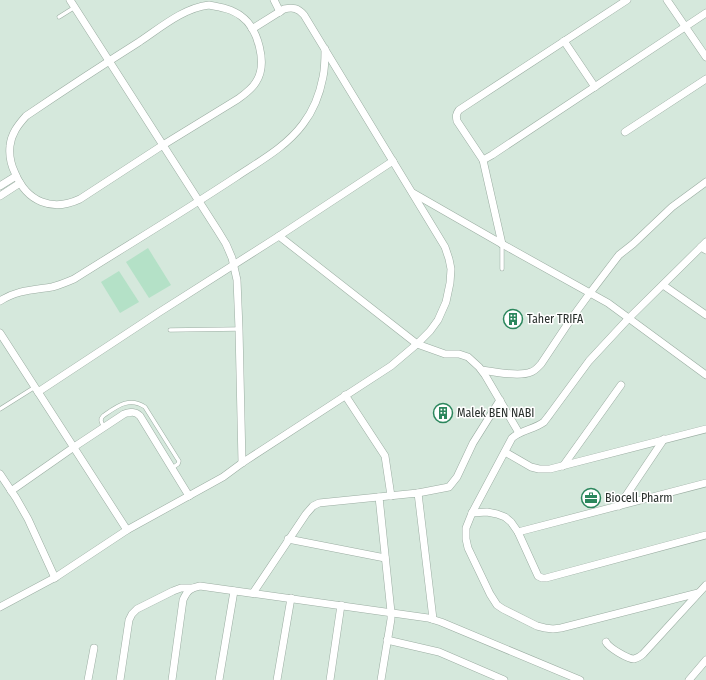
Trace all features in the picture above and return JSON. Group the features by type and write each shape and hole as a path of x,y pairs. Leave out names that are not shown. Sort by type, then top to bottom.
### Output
{"street":[{"path":"70,0 226,244 234,264 237,280 239,329 242,463"},
{"path":"274,0 280,12"},
{"path":"502,244 483,160 457,121 457,113 459,110 627,0"},
{"path":"667,0 706,57"},
{"path":"209,5 222,7 233,11 242,17 252,29 257,36 261,56 261,71 257,80 249,90 238,99 163,145 80,199 71,203 62,205 51,204 35,199 26,192 20,184 12,167 10,146 12,137 26,116 187,11 200,6 209,5"},
{"path":"0,607 55,578 127,530 223,477 390,366 417,344 430,331 438,320 446,302 451,269 445,247 304,15 298,9 289,8 252,29"},
{"path":"483,160 706,13"},
{"path":"564,41 595,87"},
{"path":"0,301 23,291 53,287 74,279 199,201 279,148 292,137 312,110 318,96 323,77 325,49"},
{"path":"625,132 706,78"},
{"path":"37,389 279,236 393,161"},
{"path":"0,186 16,176"},
{"path":"482,370 524,374 530,373 542,364 571,318 619,255 634,244 672,207 706,182"},
{"path":"0,196 20,184"},
{"path":"412,192 608,303 706,375"},
{"path":"279,236 417,344 445,354 459,354 468,357 482,370 520,433"},
{"path":"698,593 561,628 553,629 537,626 497,605 490,594 468,548 466,528 472,513 512,438 516,434 543,422 589,361 628,319 704,247"},
{"path":"663,285 706,315"},
{"path":"0,333 127,530"},
{"path":"563,466 621,385"},
{"path":"345,395 385,456 391,496"},
{"path":"253,593 288,540 313,506 319,503 418,493 450,487 458,477 473,443 500,400"},
{"path":"11,491 124,414 134,412 140,416 189,496"},
{"path":"505,452 531,467 550,469 706,429"},
{"path":"619,506 664,439"},
{"path":"0,474 28,520 55,578"},
{"path":"518,532 706,483"},
{"path":"418,493 432,619"},
{"path":"379,497 391,612 381,680"},
{"path":"472,513 487,512 497,514 511,522 518,532 538,576 542,578 706,535"},
{"path":"288,540 385,558"},
{"path":"606,642 611,649 630,658 634,659 638,657 643,654 706,585"},
{"path":"120,680 129,620 132,614 137,609 173,591 181,588 200,586 432,619 580,680"},
{"path":"172,680 184,600 186,593 192,588"},
{"path":"219,680 234,591"},
{"path":"277,680 291,598"},
{"path":"330,680 341,605"},
{"path":"387,640 439,652 504,680"},
{"path":"88,680 94,648"},
{"path":"689,680 706,660"}],"lane":[{"path":"59,17 75,7"},
{"path":"502,244 502,269"},
{"path":"170,330 239,329"},
{"path":"0,409 37,389"},
{"path":"104,427 101,421 103,416 124,404 132,402 140,403 145,407 178,458 178,464 172,468"}],"green space":[{"path":"148,248 171,285 149,298 126,262"},
{"path":"119,271 139,302 120,313 101,282"}],"place":[{"name":"Taher TRIFA","path":"513,319"},
{"name":"Malek BEN NABI","path":"443,413"},
{"name":"Biocell Pharm","path":"591,498"}]}
